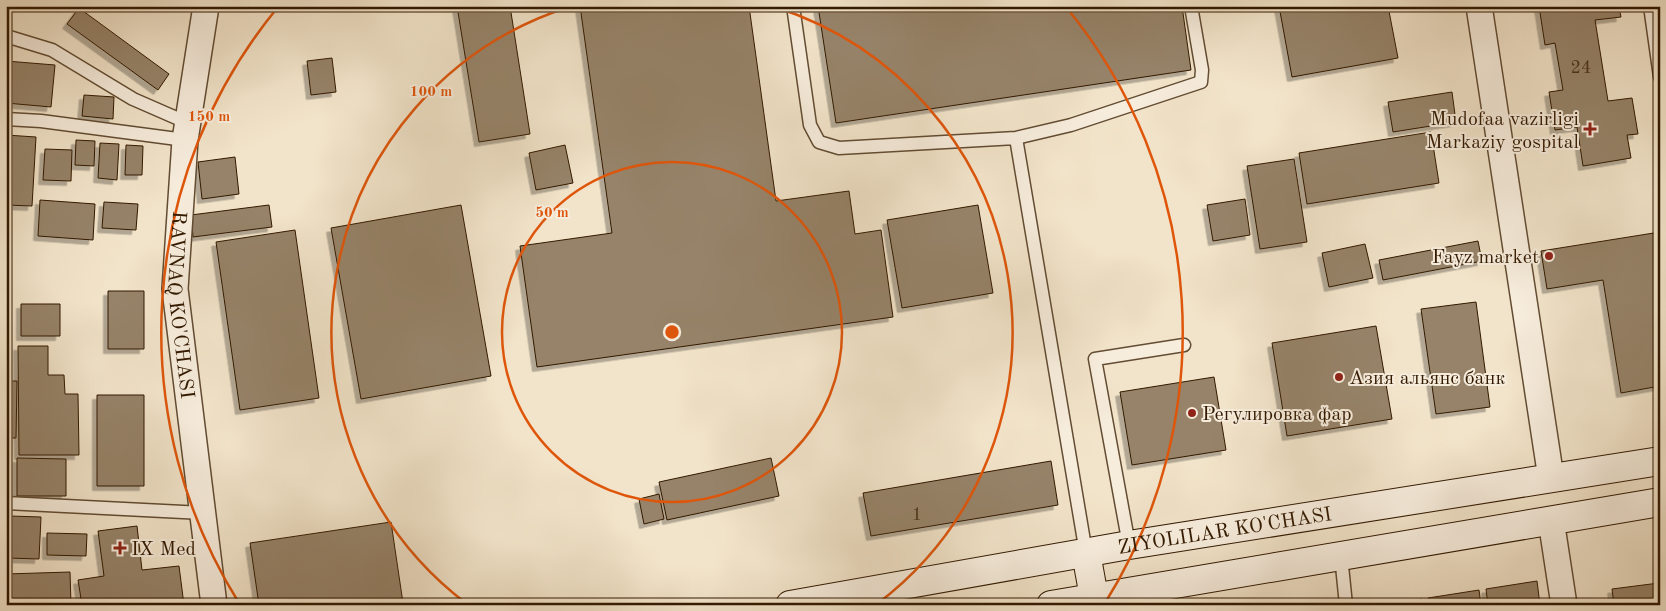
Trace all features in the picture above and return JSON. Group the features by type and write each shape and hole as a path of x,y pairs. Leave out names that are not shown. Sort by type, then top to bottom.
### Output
{"main road":[{"name":"ZIYOLILAR KO'CHASI","path":"790,605 1128,546 1660,461"},
{"path":"1052,605 1660,502"},
{"path":"1086,553 1094,597"}],"street":[{"name":"RAVNAQ KO'CHASI","path":"206,6 186,131 174,289 214,605"},
{"path":"1479,6 1551,478"},
{"path":"1551,520 1564,605"}],"lane":[{"path":"792,6 810,125 819,142 839,148 1016,138 1071,125 1201,82 1202,70 1191,6"},
{"path":"1650,6 1656,22 1660,77"},
{"path":"6,36 52,50 186,131"},
{"path":"6,119 186,131"},
{"path":"1016,138 1086,553"},
{"path":"1128,546 1095,359 1184,345"},
{"path":"6,503 203,513"},
{"path":"1341,556 1346,605"}],"building":[{"path":"457,6 510,6 530,134 479,142"},
{"path":"580,6 749,6 776,201 849,191 855,234 881,230 893,317 537,367 520,246 612,233"},
{"path":"818,6 1182,6 1191,70 836,123"},
{"path":"1279,6 1388,6 1398,58 1292,77"},
{"path":"1539,6 1619,6 1621,17 1595,20 1608,101 1632,98 1638,134 1627,135 1631,158 1583,166 1577,127 1555,130 1549,92 1563,90 1555,43 1545,45"},
{"path":"79,8 169,74 158,90 67,24"},
{"path":"332,58 336,92 311,95 307,61"},
{"path":"6,61 55,65 51,107 6,103"},
{"path":"1452,92 1456,122 1393,132 1388,102"},
{"path":"84,95 114,97 113,119 82,116"},
{"path":"1431,132 1439,183 1307,204 1299,153"},
{"path":"6,135 36,137 32,206 6,205"},
{"path":"76,140 95,141 94,166 75,165"},
{"path":"100,143 119,144 117,180 98,178"},
{"path":"126,145 143,146 142,175 125,175"},
{"path":"565,145 573,183 536,190 529,153"},
{"path":"45,149 72,150 71,181 43,180"},
{"path":"235,157 239,194 202,199 198,162"},
{"path":"1294,159 1307,242 1260,249 1247,166"},
{"path":"1245,199 1250,235 1213,241 1207,205"},
{"path":"40,200 95,204 93,240 38,236"},
{"path":"104,202 138,204 136,230 102,228"},
{"path":"269,205 272,227 193,237 191,215"},
{"path":"461,205 491,376 361,399 331,228"},
{"path":"978,205 993,293 902,308 887,220"},
{"path":"295,230 319,398 240,410 216,242"},
{"path":"1660,232 1660,386 1621,393 1603,280 1547,289 1541,251"},
{"path":"1478,241 1482,261 1383,280 1379,260"},
{"path":"1365,244 1373,278 1329,287 1322,253"},
{"path":"108,291 144,291 144,349 108,349"},
{"path":"1476,302 1490,407 1436,414 1421,309"},
{"path":"21,304 60,304 60,336 21,336"},
{"path":"1376,326 1392,419 1287,436 1272,343"},
{"path":"18,346 48,346 48,375 64,375 65,394 78,394 79,455 19,455"},
{"path":"1214,377 1226,450 1132,465 1120,392"},
{"path":"6,381 17,381 16,438 6,438"},
{"path":"97,395 144,395 144,486 97,486"},
{"path":"17,458 66,459 66,496 17,496"},
{"path":"771,458 779,496 667,520 659,482"},
{"path":"1051,461 1058,505 871,536 863,493"},
{"path":"659,494 664,519 644,524 639,499"},
{"path":"10,516 41,517 39,559 8,558"},
{"path":"391,522 403,603 391,605 259,605 250,543"},
{"name":"IX Med","path":"137,526 142,570 179,566 184,605 82,605 78,580 104,576 98,531"},
{"path":"47,533 87,534 86,556 47,555"},
{"path":"70,572 71,605 6,605 6,574"},
{"path":"1537,581 1540,605 1488,605 1486,589"},
{"path":"1659,583 1660,605 1614,605 1612,589"},
{"path":"1479,590 1481,605 1429,605 1428,598"},
{"path":"1422,599 1422,605 1379,605"}],"place":[{"name":"Mudofaa vazirligi Markaziy gospital","path":"1590,129"},
{"name":"Fayz market","path":"1549,256"},
{"name":"Азия альянс банк","path":"1339,377"},
{"name":"Регулировка фар","path":"1192,413"},
{"name":"IX Med","path":"120,548"}]}
